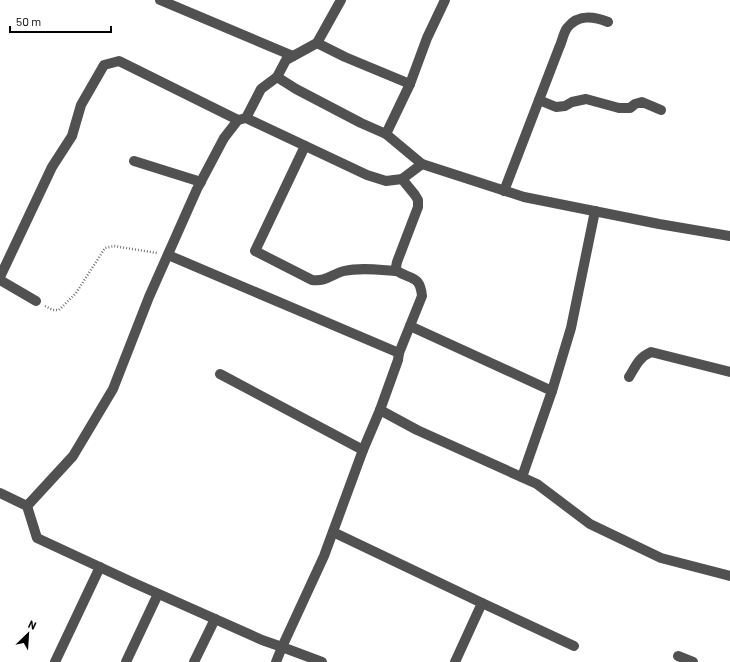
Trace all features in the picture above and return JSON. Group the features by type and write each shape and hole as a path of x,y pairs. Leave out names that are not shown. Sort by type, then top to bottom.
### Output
{"street":[{"path":"160,0 294,56"},
{"path":"27,506 73,456 112,389 149,297 201,182 224,138 242,119 261,89 277,77 286,60 318,43 341,0"},
{"path":"386,134 410,84 427,38 446,0"},
{"path":"504,191 563,36 568,27 576,20 585,17 592,17 608,22"},
{"path":"318,43 345,57 410,84"},
{"path":"0,277 52,167 72,136 81,105 104,65 119,61 367,176 386,181 402,179 422,164"},
{"path":"277,77 296,89 361,123 386,134 422,164 524,197 659,224 730,236"},
{"path":"539,100 556,106 565,106 572,102 586,99 619,108 630,108 635,104 642,102 661,110"},
{"path":"276,662 334,532 363,450 380,410 398,360 399,353 422,296 421,287 416,280 397,271 362,269 344,271 320,281 312,280 255,251 305,146"},
{"path":"134,162 201,182"},
{"path":"397,271 397,262 418,207 418,200 402,179"},
{"path":"522,477 552,391 571,328 595,211"},
{"path":"168,255 399,353"},
{"path":"0,280 36,301"},
{"path":"410,326 552,391"},
{"path":"629,377 644,355 651,352 730,372"},
{"path":"220,374 363,450"},
{"path":"380,410 417,430 537,484 590,524 661,558 730,576"},
{"path":"0,493 27,506 37,538 262,640 322,662"},
{"path":"334,532 574,646"},
{"path":"56,662 100,567"},
{"path":"126,662 158,594"},
{"path":"455,662 482,603"},
{"path":"194,662 215,619"},
{"path":"678,656 693,662"}],"path":[{"path":"36,301 53,310 59,310 76,293 105,248 114,246 168,255"}]}
